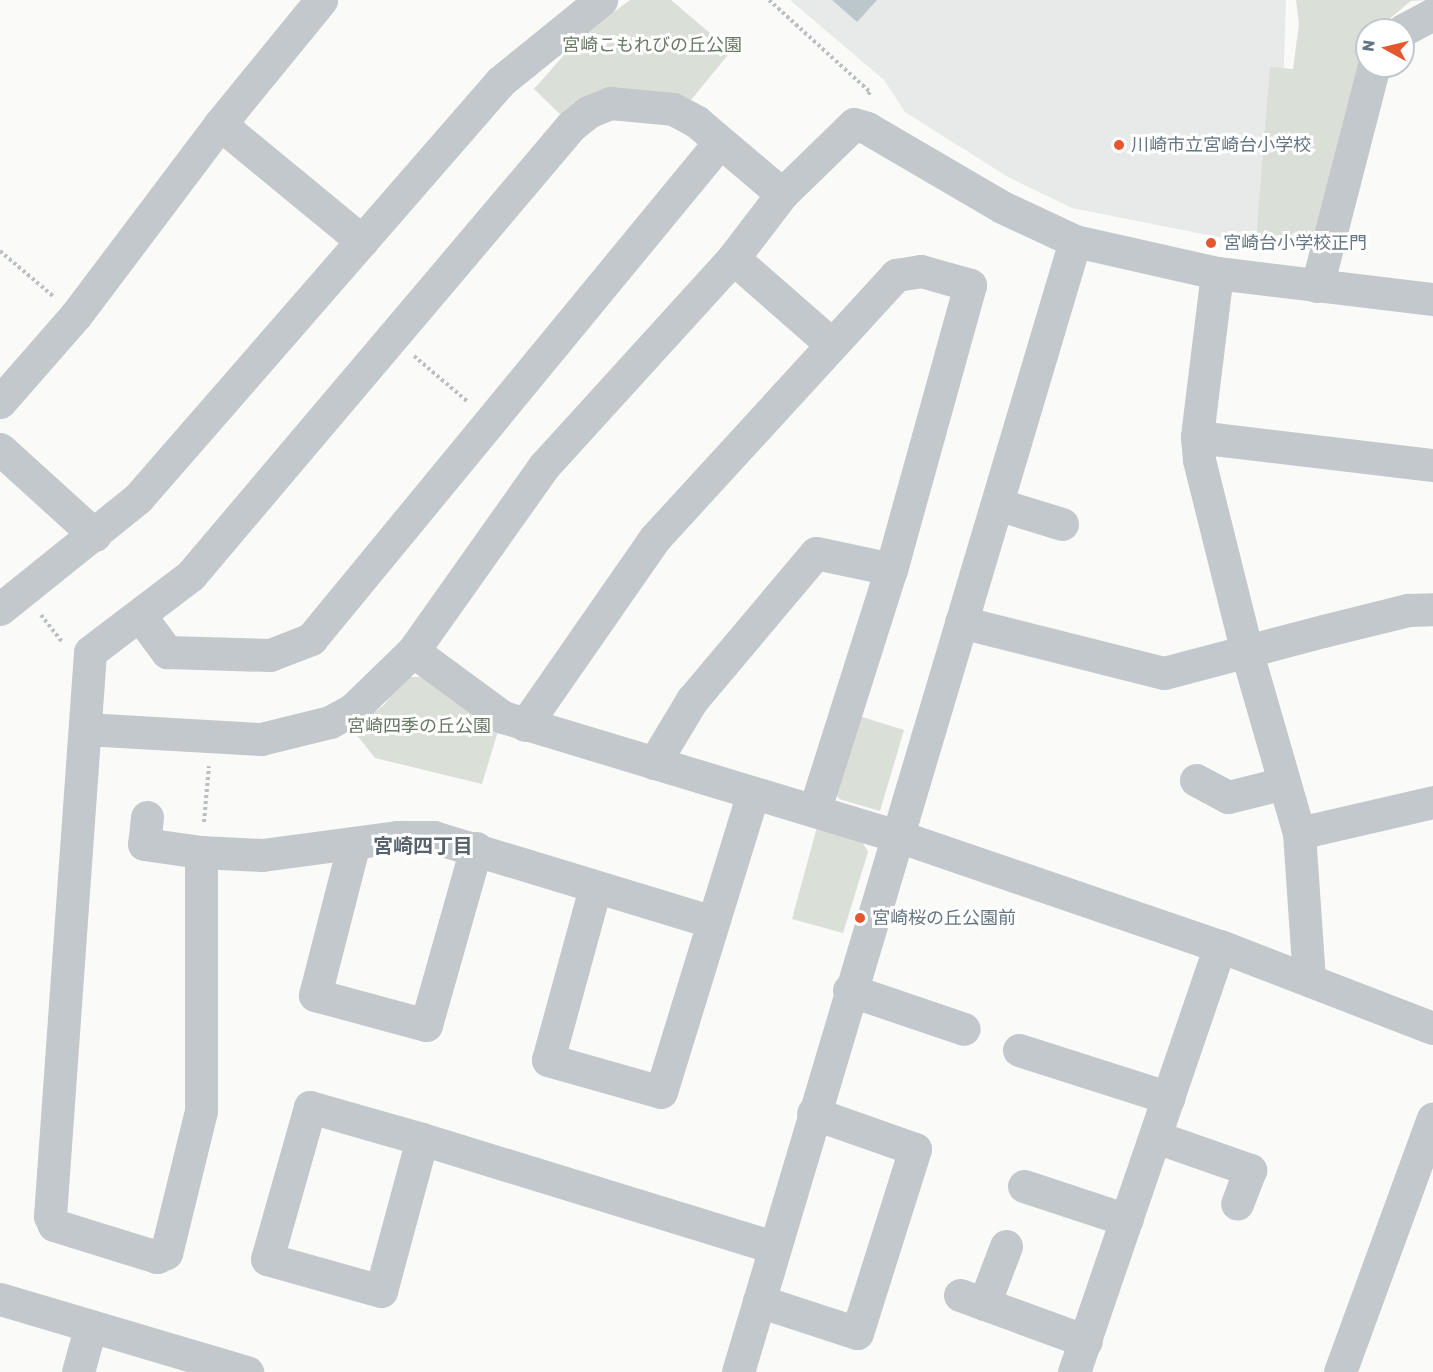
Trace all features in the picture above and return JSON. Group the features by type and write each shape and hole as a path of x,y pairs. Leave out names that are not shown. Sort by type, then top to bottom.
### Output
{"street":[{"path":"0,402 76,315 220,124 321,0"},
{"path":"11,600 95,535 138,498 501,81 601,0"},
{"path":"1415,24 1433,14"},
{"path":"1317,286 1371,78"},
{"path":"201,852 201,1111 166,1253 157,1257 54,1225 50,1216 90,652 141,617 191,575 571,126 588,112 610,103 673,109 697,122 719,143 782,194"},
{"path":"220,124 362,241"},
{"path":"85,729 261,739 330,722 352,710 413,651 544,466 733,258 782,194 854,124 867,128 1002,207 1075,241 1217,273 1433,299"},
{"path":"141,617 167,652 270,655 311,639 489,419 719,143"},
{"path":"738,1372 895,835 1075,241"},
{"path":"733,258 830,343"},
{"path":"525,726 655,538 830,343 896,275 921,271 970,285 891,569 815,809"},
{"path":"1217,273 1197,436 1246,654 1299,834 1309,980"},
{"path":"1197,436 1433,465"},
{"path":"0,449 95,535"},
{"path":"997,504 1062,524"},
{"path":"654,763 692,700 816,554 891,569"},
{"path":"961,622 1147,672 1164,673 1246,654 1323,631 1408,610 1433,609"},
{"path":"413,651 479,702 502,717 525,726 815,809 895,835 1220,946 1433,1028"},
{"path":"1196,780 1228,797 1284,783"},
{"path":"595,888 548,1060 661,1092 753,793"},
{"path":"1299,834 1433,802"},
{"path":"147,818 144,844 201,852 262,855 397,837 434,837 476,848 595,888 714,922"},
{"path":"354,843 315,995 426,1024 476,848"},
{"path":"1074,1372 1220,946"},
{"path":"849,990 964,1029"},
{"path":"1019,1050 1169,1098"},
{"path":"422,1140 381,1291 267,1259 310,1107 422,1140 773,1247"},
{"path":"759,1300 857,1333 915,1149 813,1113"},
{"path":"1340,1372 1433,1118"},
{"path":"1156,1137 1250,1170 1237,1204"},
{"path":"1024,1186 1127,1220"},
{"path":"1006,1246 972,1299 1086,1341"},
{"path":"0,1299 90,1328 247,1372"},
{"path":"78,1372 90,1328"}],"path":[{"path":"769,0 870,92 854,124"},
{"path":"0,250 76,315"},
{"path":"392,338 489,419"},
{"path":"11,600 89,678"},
{"path":"201,852 212,736"}],"shaded area":[{"name":"川崎市立宮崎台小学校","path":"790,0 1286,0 1278,249 1072,208 1008,177 905,112 884,80"},
{"path":"832,0 877,0 857,22"}],"green space":[{"name":"宮崎こもれびの丘公園","path":"630,0 671,0 731,51 691,100 563,117 534,89 580,37"},
{"path":"1296,0 1427,0 1411,1 1390,18 1355,18 1356,78 1315,250 1256,240 1270,67 1293,69 1299,24"},
{"name":"宮崎四季の丘公園","path":"406,677 422,677 478,719 499,728 482,784 375,758 352,729 384,705"},
{"path":"856,715 904,730 880,811 839,799 834,789"},
{"path":"817,827 861,840 868,852 843,933 792,919"}],"place":[{"name":"川崎市立宮崎台小学校","path":"1119,145"},
{"name":"宮崎台小学校正門","path":"1211,243"},
{"name":"宮崎桜の丘公園前","path":"860,918"}],"district":[{"name":"宮崎四丁目","path":"423,846"}]}
